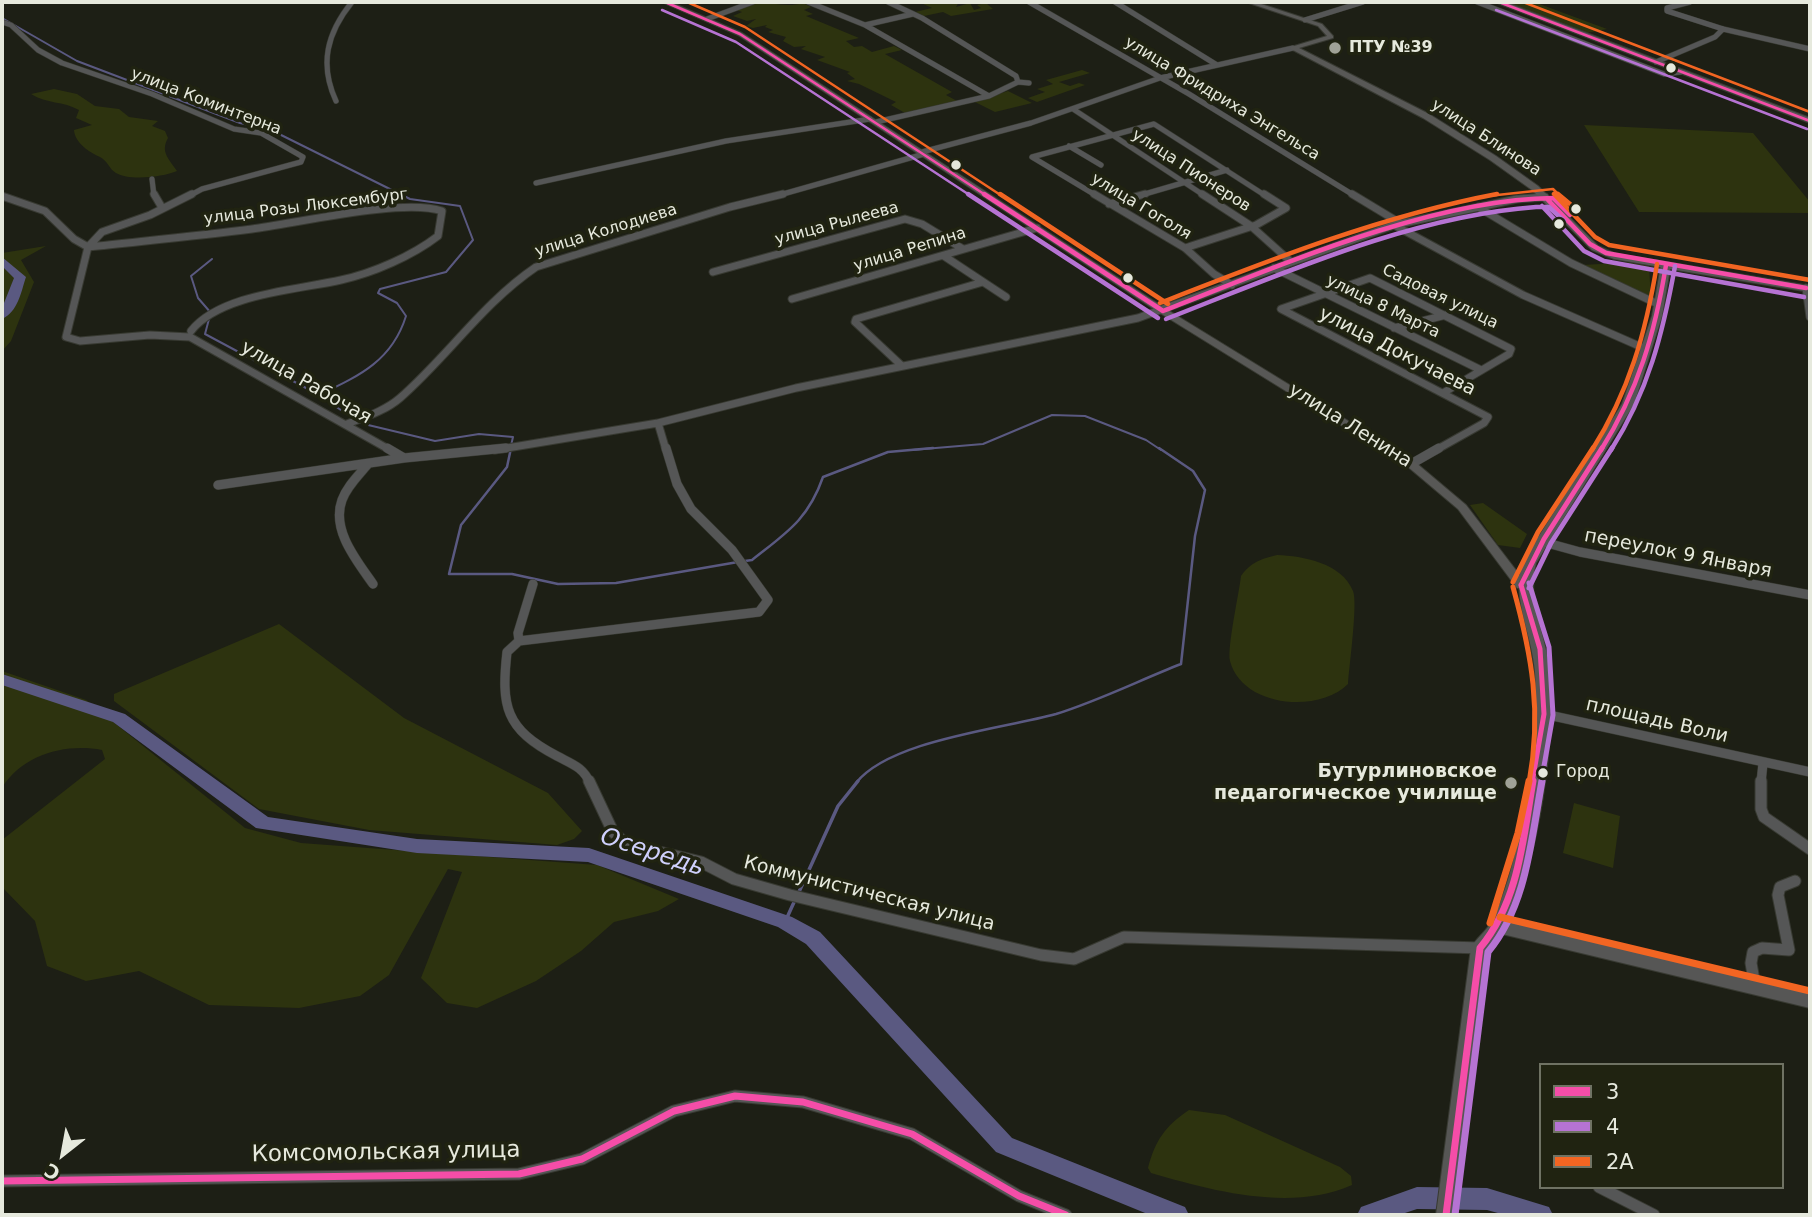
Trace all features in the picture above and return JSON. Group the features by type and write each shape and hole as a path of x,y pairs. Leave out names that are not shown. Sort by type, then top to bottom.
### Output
{"main road":[{"path":"1249,2 1305,20 1326,29 1331,37 1293,48"},
{"path":"1499,2 1810,121"},
{"name":"улица Блинова","path":"1293,48 1426,116 1521,177 1545,197"},
{"path":"1521,585 1541,541 1625,410 1660,305 1666,265"},
{"name":"улица Блинова","path":"1666,265 1809,285"},
{"name":"улица Ленина","path":"1163,312 1411,464 1462,507 1521,585 1540,649 1544,714 1518,870 1498,926 1480,948"},
{"path":"1498,926 1810,1000"},
{"path":"1446,1215 1458,1139 1480,948"}],"street":[{"path":"335,101 323,72 332,30 338,17 352,2"},
{"name":"улица Ленина","path":"665,2 740,34 1163,312"},
{"path":"707,19 753,2"},
{"path":"808,2 865,25 989,96"},
{"path":"888,2 913,14 1016,76 1018,82"},
{"name":"улица Фридриха Энгельса","path":"1029,2 1160,78 1397,224 1523,295 1646,349"},
{"path":"1115,2 1217,65"},
{"path":"1305,20 1363,2"},
{"path":"1477,2 1664,74 1681,72"},
{"path":"1690,2 1667,8 1667,11 1723,29 1810,49"},
{"path":"865,25 913,14"},
{"name":"улица Коминтерна","path":"2,22 11,25 38,50 62,63 142,90 234,128 261,134 303,157 301,162 202,189 161,206"},
{"path":"1656,62 1715,37 1723,29"},
{"name":"улица Колодиева","path":"347,424 377,412 399,399 477,317 515,281 536,267 730,207 847,178 1073,109 1160,78 1293,48"},
{"path":"536,183 726,141 873,121 989,96 1018,82 1029,83"},
{"name":"улица Пионеров","path":"1073,109 1251,226 1290,261"},
{"path":"1069,146 1154,124 1286,208 1282,214 1185,248"},
{"path":"1069,146 1101,165"},
{"name":"улица Гоголя","path":"1069,146 1033,156 1033,159 1185,248 1214,274 1232,285"},
{"path":"1109,204 1227,170"},
{"path":"152,179 154,196 161,206 150,215 102,232 88,247 66,337 80,341 191,334"},
{"path":"2,196 12,203 43,210 75,242 88,247"},
{"path":"218,485 404,458 489,451 658,423 902,366 1163,312 1290,261 1397,224 1478,207 1545,197"},
{"name":"улица Блинова","path":"1545,197 1600,251 1666,265"},
{"name":"улица Розы Люксембург","path":"88,247 250,229 388,209 427,206 442,211 438,236 425,246 343,280 248,299 201,318 191,334"},
{"path":"1478,207 1571,263 1660,305"},
{"name":"улица Рылеева","path":"713,272 905,219 922,224 963,249"},
{"name":"улица Репина","path":"792,299 1037,228"},
{"path":"944,256 1006,297"},
{"name":"улица 8 Марта","path":"1273,268 1481,370"},
{"name":"Садовая улица","path":"1284,313 1283,309 1370,278 1512,350 1443,393"},
{"path":"902,366 855,322 856,319 983,282"},
{"path":"1809,285 1810,317"},
{"name":"улица Докучаева","path":"1284,313 1485,414 1488,421 1411,464"},
{"path":"1394,328 1446,316"},
{"name":"улица Рабочая","path":"191,334 404,458"},
{"path":"519,641 760,612 768,600 732,550 691,509 677,484 658,423"},
{"path":"368,464 342,499 340,512 347,546 373,584"},
{"name":"переулок 9 Января","path":"1541,541 1580,552 1810,595"},
{"name":"Коммунистическая улица","path":"533,584 518,633 519,641 507,652 503,688 506,710 522,732 543,749 584,770 613,832 626,844 701,862 734,879 808,900 1041,955 1074,959 1124,937 1480,948"},
{"name":"площадь Воли","path":"1544,714 1810,772"},
{"path":"1763,763 1758,804 1761,816 1810,849"},
{"path":"1755,986 1751,963 1753,952 1762,948 1789,950 1779,895 1780,887 1795,881"},
{"name":"Комсомольская улица","path":"2,1181 519,1174 582,1159 674,1111 736,1096 803,1102 912,1134 1019,1196 1066,1215"},
{"path":"1603,1189 1654,1215"}],"green space":[{"path":"754,2 785,5 803,3 811,7 804,10 813,14 806,16 859,38 846,41 854,47 862,46 872,52 894,46 902,50 885,54 952,92 946,95 957,101 905,113 891,105 896,102 847,81 855,79 847,73 850,72 817,60 825,57 801,49 806,46 794,47 783,41 786,37 768,32 773,30 765,27 767,25 753,28 746,26 756,19 747,21 733,16 742,12 733,9"},
{"path":"919,2 959,2 956,7 970,3 974,10 981,8 977,5 986,3 993,9 951,16 943,12 924,16 915,12 932,8"},
{"path":"1506,2 1534,2 1607,29 1587,33"},
{"path":"1082,70 1090,73 1059,82 1070,86 1079,83 1085,85 1037,102 1028,98 1045,92 1037,89 1053,84 1046,80"},
{"path":"54,89 77,94 95,106 119,109 129,117 158,121 152,126 165,131 168,138 165,151 177,171 146,177 129,177 116,173 77,139 74,130 92,125 76,118 79,110 31,94"},
{"path":"1008,91 1032,103 995,112 975,102"},
{"path":"1584,125 1753,133 1810,202 1810,213 1639,212"},
{"path":"46,246 21,260 34,282 11,341 2,351 2,253"},
{"path":"1638,262 1649,266 1651,298 1582,265"},
{"path":"1483,503 1527,534 1520,548 1498,545 1470,505"},
{"path":"1277,555 1321,563 1348,581 1353,591 1354,621 1348,684 1335,694 1319,700 1282,701 1265,696 1249,688 1237,676 1230,661 1241,576 1257,562"},
{"path":"279,624 404,718 548,793 582,831 574,839 557,845 369,830 259,809 114,701 114,694"},
{"path":"2,671 86,700 245,828 301,843 597,865 679,899 658,911 614,922 581,951 536,981 477,1008 447,1003 421,978 462,872 448,869 389,975 360,996 299,1008 209,1005 139,971 86,981 47,966 35,921 2,887 2,840 105,759 102,750 59,750 21,767 2,788"},
{"path":"1574,803 1620,816 1613,868 1563,853"},
{"path":"1189,1110 1225,1115 1340,1167 1351,1176 1352,1185 1328,1193 1278,1198 1226,1192 1151,1173 1148,1168 1158,1142 1167,1128"}],"waterway":[{"path":"2,18 77,61 240,123 271,130 410,199 460,206 473,240 446,272 380,289 378,293 397,303 406,316 400,332 383,356 372,365 348,381 319,395"},
{"path":"211,313 198,298 191,276 212,259"},
{"name":"Осередь","path":"2,260 20,277 10,306 2,315"},
{"path":"209,319 205,334 319,395"},
{"path":"319,395 351,417"},
{"path":"912,450 983,444 1052,415 1085,416 1146,440 1161,450"},
{"path":"364,424 435,441 479,434 513,437 510,450"},
{"path":"511,448 507,467 461,525 449,574 512,574 558,584 616,583 738,562"},
{"path":"745,561 752,560 795,524 810,504 823,477 888,452 933,448"},
{"path":"858,782 872,768 920,746 1056,714 1181,664 1195,536 1205,490 1193,471 1159,448"},
{"name":"Осередь","path":"2,679 119,718 263,823 417,846 589,855 785,922 813,938 1004,1145 1177,1215"},
{"path":"798,894 838,806 858,782"},
{"path":"785,922 795,900"},
{"name":"Осередь","path":"1369,1215 1417,1198 1487,1199 1541,1215"}],"transit line":[{"name":"3","path":"665,2 740,34 1163,311"},
{"name":"2А","path":"687,2 745,27 1168,304"},
{"name":"3","path":"1499,2 1810,121"},
{"name":"2А","path":"1523,2 1810,112"},
{"name":"4","path":"662,10 736,42 1158,318"},
{"name":"4","path":"1496,10 1807,129"},
{"name":"2А","path":"1160,303 1338,236 1474,199 1513,191 1553,189 1576,209"},
{"name":"2А","path":"1554,194 1595,237 1609,245 1810,280"},
{"name":"3","path":"1163,311 1339,245 1447,214 1486,205 1553,198 1570,215"},
{"name":"3","path":"1548,200 1590,244 1606,253 1806,288"},
{"name":"4","path":"1542,206 1584,251 1604,261 1804,297"},
{"name":"4","path":"1166,319 1341,253 1449,222 1536,207 1549,207 1564,221"},
{"name":"2А","path":"1513,582 1538,532 1598,441 1624,393 1641,346 1657,264"},
{"name":"3","path":"1521,585 1544,539 1612,432 1633,393 1652,339 1666,265"},
{"name":"4","path":"1529,588 1551,543 1641,398 1660,342 1675,266"},
{"name":"4","path":"1455,1215 1488,952 1506,930 1526,871 1553,715 1549,647 1529,583"},
{"name":"3","path":"1446,1215 1480,948 1498,926 1518,869 1544,714 1540,649 1521,585"},
{"name":"2А","path":"1490,923 1510,864 1526,802 1535,738 1533,665 1513,587"},
{"name":"2А","path":"1500,917 1810,991"},
{"name":"3","path":"2,1181 519,1174 582,1159 674,1111 735,1096 803,1102 912,1134 1019,1196 1066,1215"}],"place":[{"name":"ПТУ №39","path":"1335,48"},
{"name":"Город","path":"1543,773"},
{"name":"Бутурлиновское педагогическое училище","path":"1511,783"}]}
